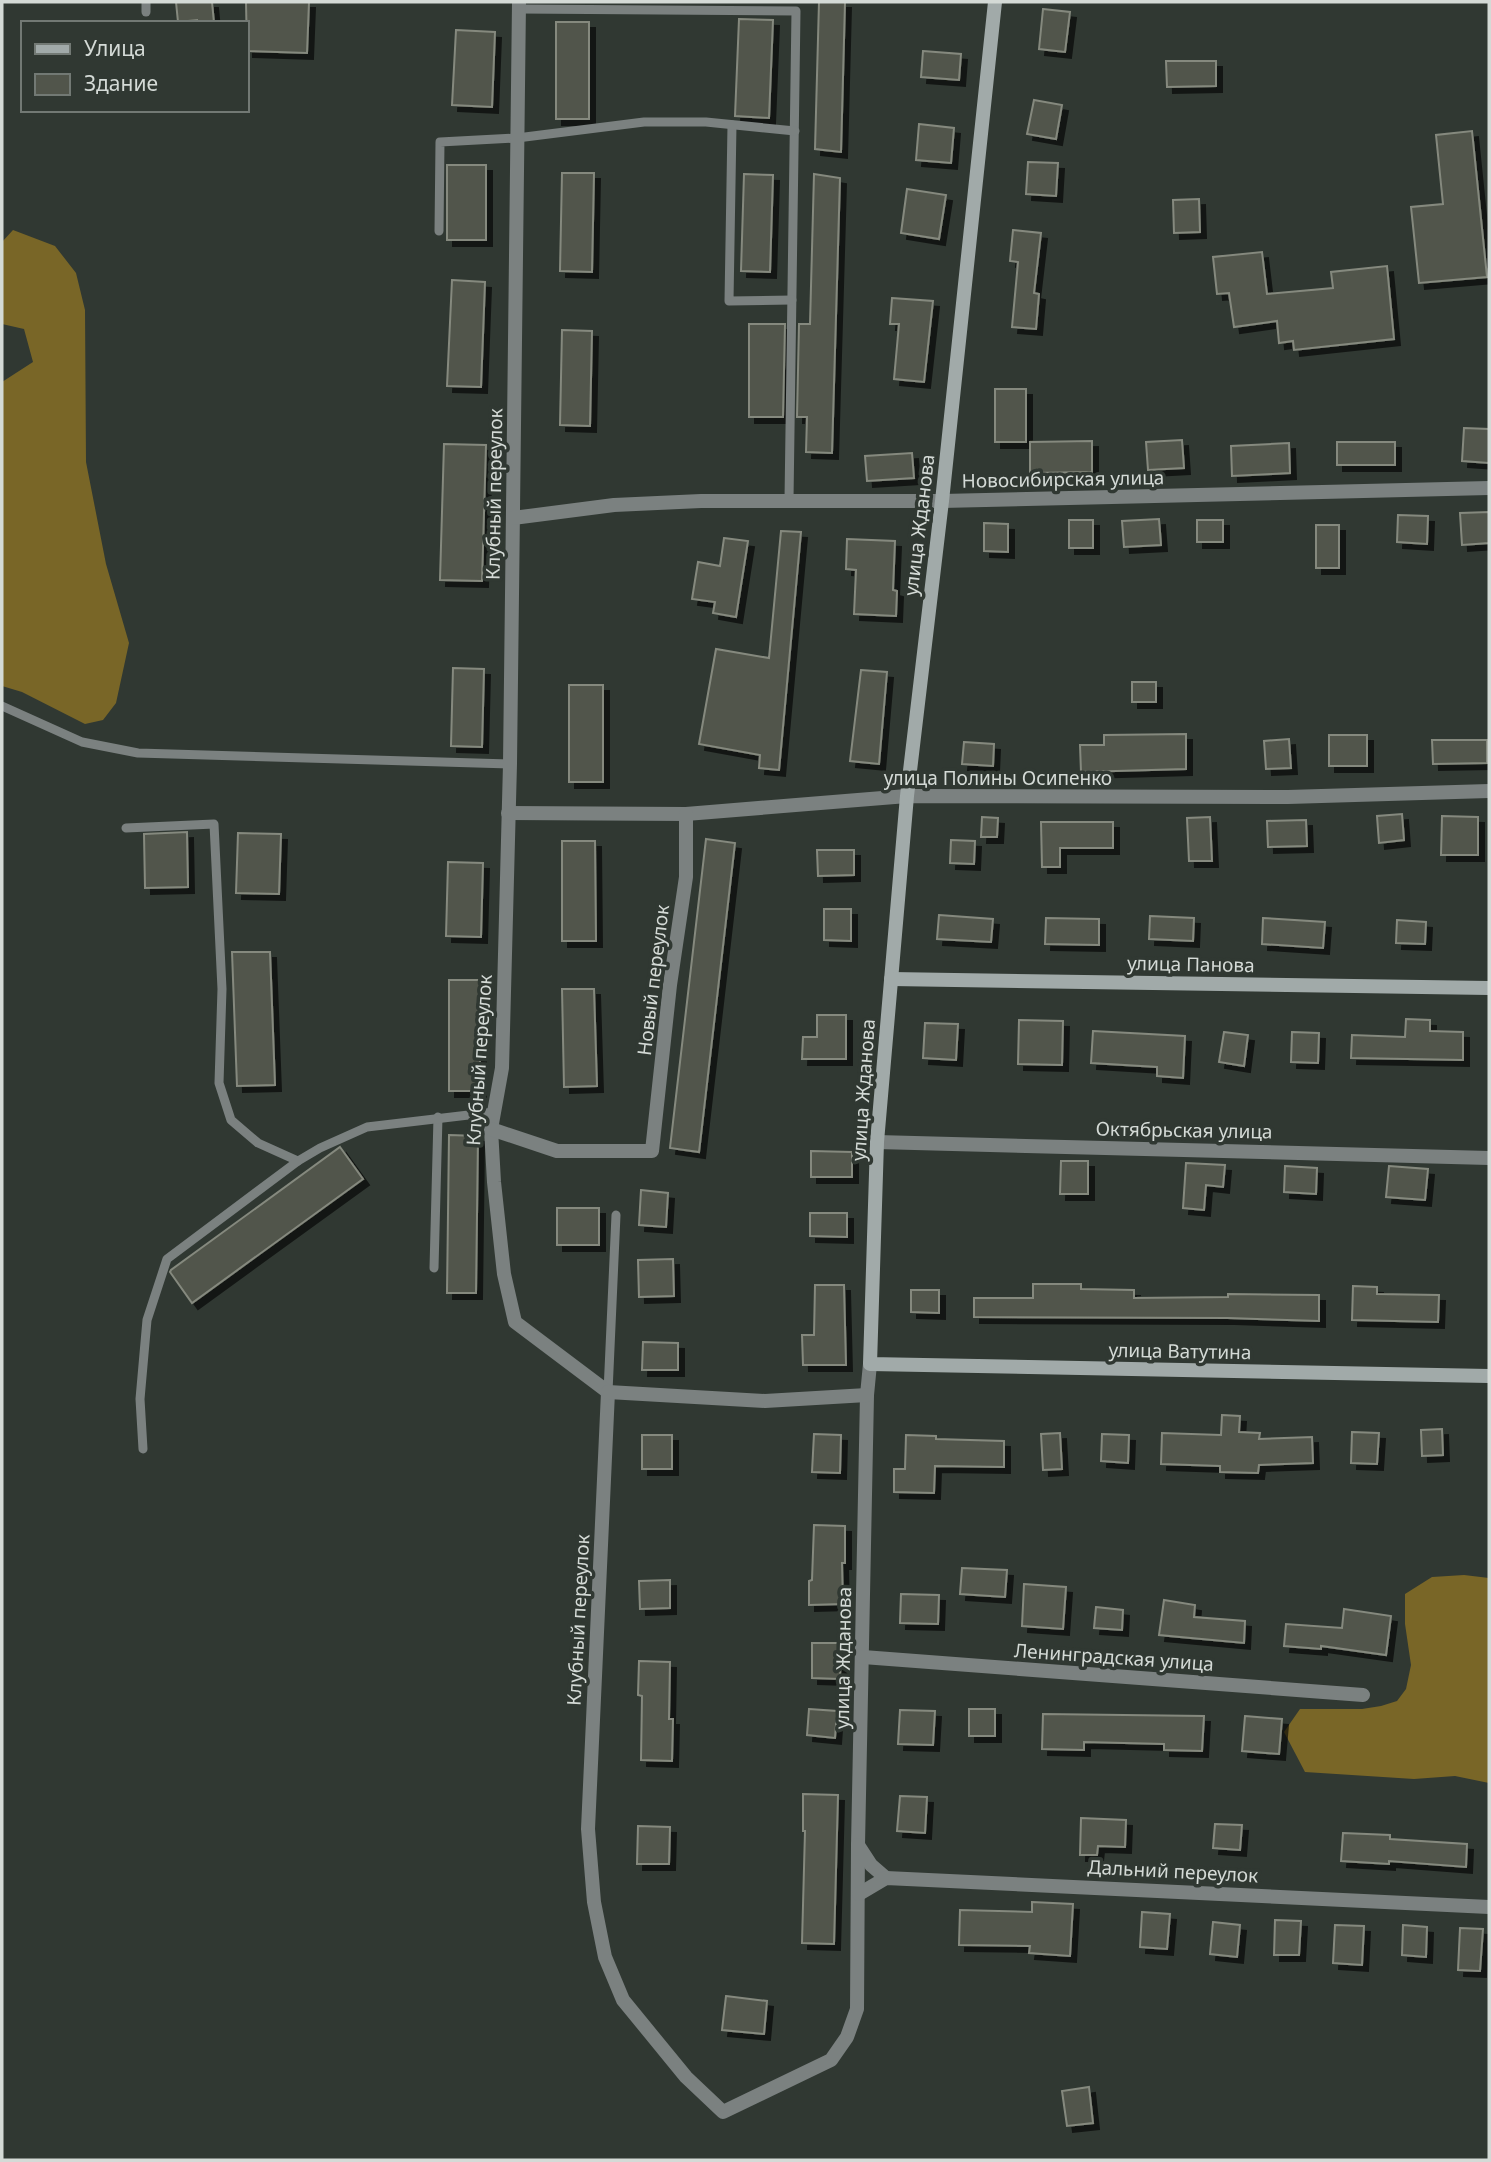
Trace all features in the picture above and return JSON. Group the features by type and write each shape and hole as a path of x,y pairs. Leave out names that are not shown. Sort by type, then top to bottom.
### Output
{"main road":[{"name":"улица Жданова","path":"870,1364 877,1142 907,796 942,501 995,2"},
{"name":"улица Панова","path":"891,979 1489,988"},
{"name":"улица Ватутина","path":"870,1364 1489,1376"}],"street":[{"name":"Клубный переулок","path":"519,5 509,813 502,1068 491,1129 504,1274 515,1322 608,1392 588,1829 594,1902 606,1957 623,2000 686,2077 723,2112"},
{"name":"Новосибирская улица","path":"513,518 614,505 789,500 942,501 1489,488"},
{"name":"улица Полины Осипенко","path":"509,813 687,814 907,796 1288,797 1489,791"},
{"name":"Новый переулок","path":"491,1129 557,1151 652,1151 685,877 687,814"},
{"name":"Октябрьская улица","path":"877,1142 1489,1158"},
{"name":"улица Жданова","path":"723,2112 831,2060 847,2037 857,2009 867,1395 870,1364"},
{"path":"608,1392 765,1401 867,1395"},
{"name":"Ленинградская улица","path":"863,1657 1363,1695"},
{"path":"858,1845 871,1865 886,1878 859,1894"},
{"name":"Дальний переулок","path":"886,1878 1489,1907"}],"lane":[{"path":"519,5 796,11 789,500"},
{"path":"439,231 440,142 517,138 643,122 706,122 795,131"},
{"path":"732,125 729,301 792,300"},
{"path":"2,706 82,742 138,753 510,764"},
{"path":"126,828 214,824 222,989 219,1083 231,1121 258,1143 298,1161"},
{"path":"143,1449 140,1399 147,1320 167,1259 298,1161 320,1148 367,1127 494,1112"},
{"path":"434,1268 438,1117"},
{"path":"608,1392 616,1214"}],"shaded area":[{"path":"13,230 55,246 76,273 85,310 86,462 106,564 129,643 116,703 103,720 85,724 22,692 2,686 2,382 33,362 24,329 2,324 2,242"},
{"path":"1464,1575 1489,1578 1489,1783 1455,1776 1414,1779 1305,1772 1284,1732 1300,1709 1362,1709 1397,1701 1406,1689 1411,1665 1405,1624 1405,1594 1432,1577"}],"building":[{"path":"176,2 212,2 214,21 178,21"},
{"path":"246,2 309,2 307,53 248,51"},
{"path":"819,2 845,2 841,152 815,149"},
{"path":"1043,9 1070,12 1065,52 1039,49"},
{"path":"739,19 773,20 769,118 735,116"},
{"path":"556,22 589,22 589,119 556,119"},
{"path":"456,30 495,32 492,107 452,105"},
{"path":"923,51 961,54 959,80 921,77"},
{"path":"1166,61 1216,61 1216,86 1167,87"},
{"path":"1034,100 1062,105 1056,139 1027,134"},
{"path":"919,124 954,128 951,163 916,160"},
{"path":"1472,131 1487,277 1419,283 1411,207 1443,204 1436,135"},
{"path":"1028,162 1058,163 1056,196 1026,194"},
{"path":"447,165 486,165 486,240 447,240"},
{"path":"562,173 594,173 592,272 560,271"},
{"path":"744,174 773,175 770,272 741,271"},
{"path":"814,174 840,178 832,453 806,452 807,417 797,417 799,324 810,324"},
{"path":"907,189 946,195 939,239 901,233"},
{"path":"1199,199 1200,232 1174,233 1173,200"},
{"path":"1013,230 1041,233 1034,293 1039,294 1036,329 1012,327 1018,262 1010,261"},
{"path":"1262,252 1267,294 1333,288 1331,272 1387,266 1394,339 1294,350 1293,341 1279,343 1277,321 1234,327 1229,293 1217,294 1213,257"},
{"path":"452,280 485,282 481,387 447,386"},
{"path":"892,298 933,301 924,382 894,379 899,324 890,324"},
{"path":"749,324 785,324 783,417 749,417"},
{"path":"562,330 592,331 590,426 560,425"},
{"path":"995,389 1026,389 1026,442 995,442"},
{"path":"1464,428 1489,429 1489,463 1462,461"},
{"path":"1182,440 1184,468 1148,470 1146,442"},
{"path":"1092,441 1092,472 1030,473 1030,442"},
{"path":"1337,442 1395,442 1395,465 1337,465"},
{"path":"1289,443 1290,473 1232,476 1231,446"},
{"path":"444,444 486,445 482,581 440,580"},
{"path":"912,453 914,478 867,481 865,456"},
{"path":"1489,512 1489,543 1462,545 1460,513"},
{"path":"1398,515 1428,516 1427,544 1397,542"},
{"path":"1159,519 1161,545 1124,547 1122,521"},
{"path":"1069,520 1093,520 1093,548 1069,548"},
{"path":"1197,520 1223,520 1223,542 1197,542"},
{"path":"984,523 1008,524 1008,552 984,551"},
{"path":"1316,525 1339,525 1339,568 1316,568"},
{"path":"781,531 801,532 779,770 759,768 760,755 699,744 716,649 769,658"},
{"path":"724,538 748,541 736,617 713,613 715,602 692,599 698,562 720,566"},
{"path":"847,539 895,541 893,590 897,591 896,616 854,614 856,570 846,569"},
{"path":"453,668 484,669 482,747 451,746"},
{"path":"861,670 887,672 879,764 850,761"},
{"path":"1132,682 1156,682 1156,702 1132,702"},
{"path":"569,685 603,685 603,782 569,782"},
{"path":"1186,734 1186,769 1081,772 1080,745 1104,745 1104,735"},
{"path":"1329,735 1367,735 1367,766 1329,766"},
{"path":"1289,739 1291,768 1266,769 1264,741"},
{"path":"1432,740 1487,740 1487,763 1433,764"},
{"path":"964,742 994,744 993,766 962,764"},
{"path":"1402,814 1404,840 1379,843 1377,816"},
{"path":"1442,816 1478,817 1478,855 1441,855"},
{"path":"982,817 998,818 997,837 981,837"},
{"path":"1210,817 1212,861 1189,861 1187,818"},
{"path":"1306,820 1307,846 1268,847 1267,821"},
{"path":"1041,822 1113,822 1113,848 1060,848 1060,867 1042,867"},
{"path":"187,832 188,887 145,888 144,834"},
{"path":"238,833 281,834 279,894 236,893"},
{"path":"706,839 735,843 699,1152 670,1148"},
{"path":"951,840 975,841 974,864 950,863"},
{"path":"562,841 595,841 596,941 562,941"},
{"path":"817,850 854,850 854,875 818,876"},
{"path":"448,862 483,863 481,937 446,936"},
{"path":"824,909 851,909 851,941 824,940"},
{"path":"939,915 993,919 991,942 937,939"},
{"path":"1150,916 1194,918 1193,941 1149,939"},
{"path":"1046,918 1099,919 1099,945 1045,944"},
{"path":"1263,918 1325,922 1323,948 1262,944"},
{"path":"1397,920 1426,922 1425,944 1396,943"},
{"path":"232,952 270,952 275,1085 237,1086"},
{"path":"449,980 480,980 480,1091 449,1091"},
{"path":"562,989 594,989 597,1086 564,1087"},
{"path":"817,1015 846,1015 846,1059 802,1059 803,1037 817,1037"},
{"path":"1406,1019 1430,1020 1430,1031 1463,1032 1463,1060 1351,1058 1352,1035 1405,1037"},
{"path":"1019,1020 1063,1021 1062,1065 1018,1064"},
{"path":"925,1023 958,1024 956,1060 923,1058"},
{"path":"1093,1031 1185,1036 1183,1078 1157,1076 1157,1067 1091,1063"},
{"path":"1224,1032 1248,1035 1244,1066 1219,1062"},
{"path":"1292,1032 1319,1033 1318,1063 1291,1062"},
{"path":"449,1135 478,1136 476,1293 447,1293"},
{"path":"340,1147 363,1179 192,1303 171,1270"},
{"path":"811,1151 852,1152 852,1177 811,1177"},
{"path":"1061,1161 1088,1161 1088,1194 1060,1194"},
{"path":"1186,1163 1225,1165 1223,1187 1206,1185 1204,1210 1183,1208"},
{"path":"1285,1166 1317,1168 1316,1194 1284,1192"},
{"path":"1389,1166 1428,1169 1425,1200 1386,1197"},
{"path":"641,1190 668,1193 666,1227 639,1225"},
{"path":"557,1208 599,1208 599,1245 557,1245"},
{"path":"810,1213 847,1213 847,1237 810,1236"},
{"path":"673,1259 674,1296 639,1297 638,1260"},
{"path":"1033,1284 1081,1284 1081,1289 1134,1290 1134,1298 1228,1297 1228,1294 1319,1295 1319,1321 974,1317 974,1298 1033,1298"},
{"path":"815,1285 844,1285 846,1365 803,1365 802,1335 814,1335"},
{"path":"1353,1286 1377,1287 1377,1294 1439,1295 1438,1322 1352,1320"},
{"path":"911,1290 939,1290 939,1313 911,1312"},
{"path":"643,1342 678,1343 678,1370 642,1370"},
{"path":"1222,1415 1240,1416 1239,1432 1260,1433 1259,1439 1312,1437 1313,1463 1259,1465 1258,1473 1220,1472 1220,1466 1161,1464 1162,1433 1221,1435"},
{"path":"1442,1429 1443,1455 1422,1456 1421,1430"},
{"path":"1352,1432 1379,1433 1377,1464 1351,1463"},
{"path":"1060,1433 1062,1469 1043,1470 1041,1434"},
{"path":"814,1434 841,1435 840,1473 812,1472"},
{"path":"1102,1434 1129,1435 1128,1463 1101,1461"},
{"path":"642,1435 672,1435 672,1469 642,1469"},
{"path":"906,1435 936,1436 936,1439 1004,1441 1004,1467 935,1466 934,1493 894,1492 894,1469 905,1469"},
{"path":"814,1525 845,1526 843,1604 809,1605"},
{"path":"962,1568 1007,1570 1005,1597 960,1594"},
{"path":"670,1580 670,1608 640,1609 639,1581"},
{"path":"1024,1584 1066,1587 1063,1629 1022,1626"},
{"path":"901,1594 939,1595 938,1624 900,1623"},
{"path":"1164,1600 1195,1605 1194,1617 1245,1621 1244,1643 1159,1635"},
{"path":"1096,1607 1123,1610 1122,1630 1094,1628"},
{"path":"1344,1609 1391,1616 1386,1655 1321,1646 1321,1649 1284,1646 1286,1624 1342,1628"},
{"path":"812,1643 841,1643 840,1679 812,1678"},
{"path":"639,1661 670,1662 669,1719 673,1719 672,1761 641,1760 642,1696 638,1695"},
{"path":"809,1709 837,1711 835,1738 807,1735"},
{"path":"969,1709 995,1709 995,1736 969,1736"},
{"path":"900,1710 935,1711 933,1745 898,1744"},
{"path":"1043,1714 1204,1716 1202,1751 1164,1750 1164,1744 1084,1742 1084,1750 1042,1749"},
{"path":"1245,1716 1282,1719 1279,1754 1242,1751"},
{"path":"803,1794 838,1795 834,1944 802,1943 805,1831"},
{"path":"900,1796 927,1797 925,1833 897,1831"},
{"path":"1081,1818 1126,1820 1125,1847 1098,1846 1097,1855 1080,1855"},
{"path":"1215,1824 1242,1825 1240,1850 1213,1848"},
{"path":"638,1826 670,1827 669,1864 637,1864"},
{"path":"1343,1833 1390,1835 1390,1839 1467,1844 1466,1867 1389,1861 1389,1864 1341,1861"},
{"path":"1032,1902 1073,1904 1070,1956 1029,1953 1030,1946 959,1945 960,1910 1032,1912"},
{"path":"1142,1912 1170,1914 1167,1949 1140,1947"},
{"path":"1275,1920 1301,1921 1299,1955 1274,1955"},
{"path":"1213,1922 1240,1925 1237,1957 1210,1954"},
{"path":"1335,1925 1364,1926 1362,1965 1333,1963"},
{"path":"1403,1925 1427,1927 1426,1957 1402,1955"},
{"path":"1460,1928 1483,1929 1480,1971 1458,1970"},
{"path":"726,1996 767,2001 764,2034 722,2030"},
{"path":"1089,2087 1093,2123 1067,2126 1062,2091"}]}
